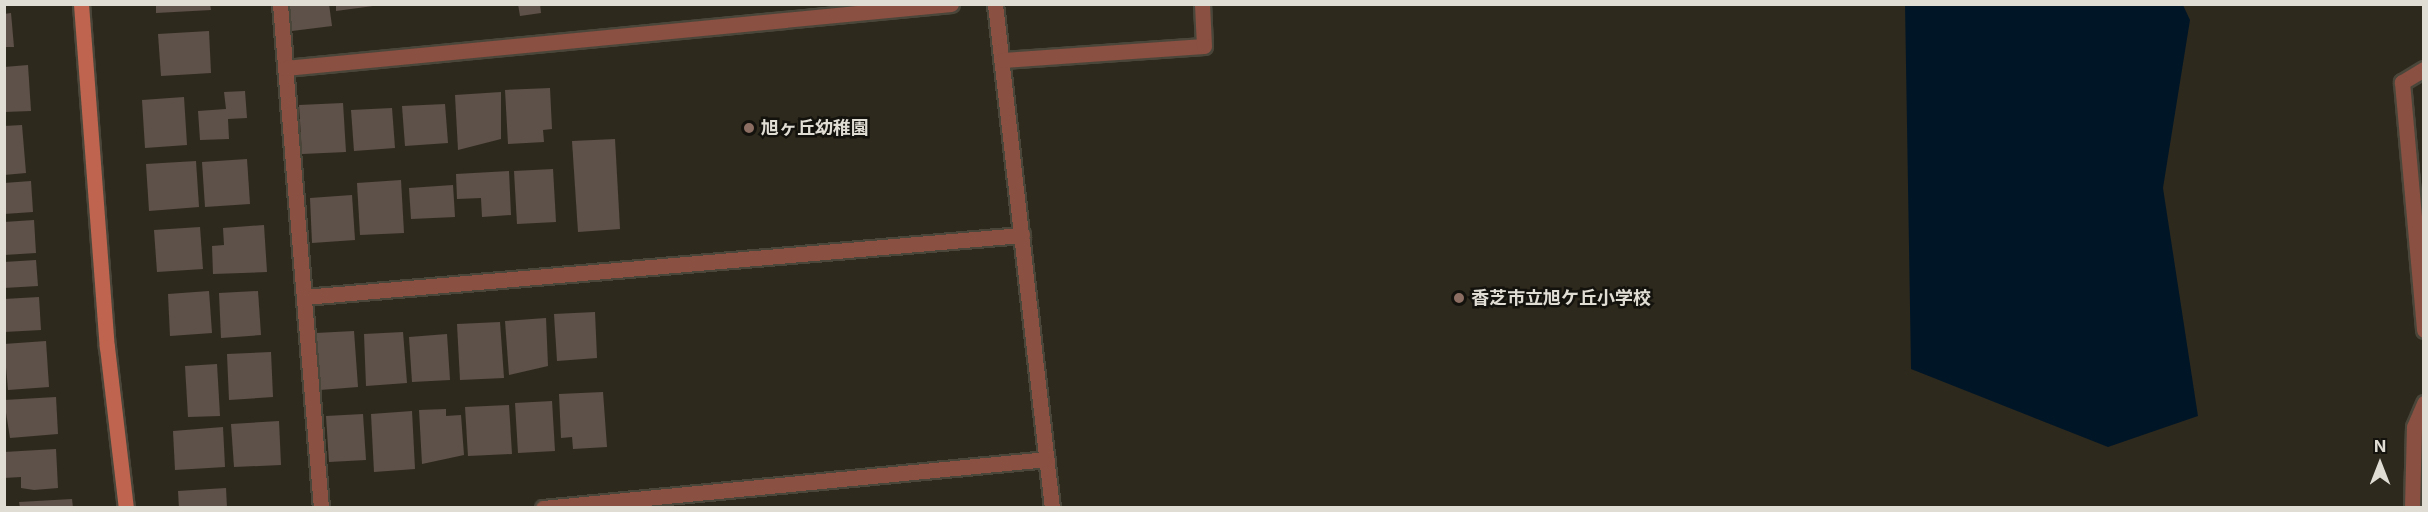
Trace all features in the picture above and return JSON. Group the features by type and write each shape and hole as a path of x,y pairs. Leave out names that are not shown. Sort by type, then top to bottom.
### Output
{"street":[{"path":"81,4 106,335 126,507"},
{"path":"279,4 321,507"},
{"path":"285,68 951,4"},
{"path":"995,4 1052,507"},
{"path":"1003,60 1204,46 1202,4"},
{"path":"2424,69 2402,82 2424,330"},
{"path":"304,297 1022,235"},
{"path":"2412,507 2413,436 2424,403"},
{"path":"543,507 1047,459"}],"water":[{"path":"1905,5 2183,5 2190,20 2163,188 2198,416 2108,447 1911,369"}],"building":[{"path":"156,4 210,4 211,10 156,13"},
{"path":"288,4 329,4 332,26 292,31"},
{"path":"336,4 373,4 373,6 336,11"},
{"path":"518,4 540,4 541,13 520,16"},
{"path":"11,13 14,47 4,47 4,14"},
{"path":"209,31 211,73 161,76 158,34"},
{"path":"28,65 31,111 4,112 4,67"},
{"path":"550,88 552,129 543,130 544,142 508,144 505,90"},
{"path":"245,91 247,118 228,119 229,139 200,140 198,111 226,109 224,92"},
{"path":"501,92 501,139 458,150 455,95"},
{"path":"184,97 187,145 145,148 142,100"},
{"path":"343,103 346,152 302,154 299,105"},
{"path":"445,104 448,143 405,146 402,106"},
{"path":"392,108 395,148 354,151 351,110"},
{"path":"22,125 26,173 4,175 4,126"},
{"path":"615,139 620,229 578,232 572,141"},
{"path":"247,159 250,204 205,207 202,162"},
{"path":"196,161 199,207 149,211 146,164"},
{"path":"553,169 556,222 517,224 514,171"},
{"path":"509,171 511,215 482,217 481,198 457,199 456,174"},
{"path":"401,180 404,233 360,235 357,183"},
{"path":"31,181 33,212 4,214 4,183"},
{"path":"453,185 455,217 411,219 409,188"},
{"path":"352,195 355,240 312,243 310,198"},
{"path":"34,220 36,253 4,255 4,222"},
{"path":"264,225 267,272 213,274 212,246 224,245 223,228"},
{"path":"200,227 203,269 157,272 154,230"},
{"path":"36,260 38,286 4,288 4,262"},
{"path":"209,291 212,333 170,336 168,294"},
{"path":"258,291 261,335 221,338 219,293"},
{"path":"39,297 41,330 4,332 4,299"},
{"path":"595,312 597,358 557,361 554,314"},
{"path":"546,318 548,366 509,375 505,321"},
{"path":"500,322 504,378 460,380 457,324"},
{"path":"354,331 358,387 320,390 316,333"},
{"path":"403,332 407,383 366,386 364,334"},
{"path":"447,334 450,380 412,382 409,337"},
{"path":"46,341 49,387 8,390 4,344"},
{"path":"271,352 273,397 229,400 227,354"},
{"path":"217,364 220,416 188,417 185,366"},
{"path":"603,392 607,447 573,449 572,437 561,438 559,394"},
{"path":"56,397 58,434 10,438 4,400"},
{"path":"552,401 555,451 518,453 515,403"},
{"path":"509,405 512,454 468,456 465,407"},
{"path":"446,409 446,416 461,415 464,455 422,464 419,410"},
{"path":"412,411 415,469 374,472 371,414"},
{"path":"363,414 366,460 329,462 326,416"},
{"path":"279,421 281,465 234,467 231,424"},
{"path":"223,427 225,467 175,470 173,431"},
{"path":"56,449 58,488 34,490 21,488 21,477 4,478 4,452"},
{"path":"226,488 227,508 179,508 178,491"},
{"path":"72,499 73,508 20,508 19,502"}],"place":[{"name":"旭ヶ丘幼稚園","path":"749,128"},
{"name":"香芝市立旭ケ丘小学校","path":"1459,298"}]}
